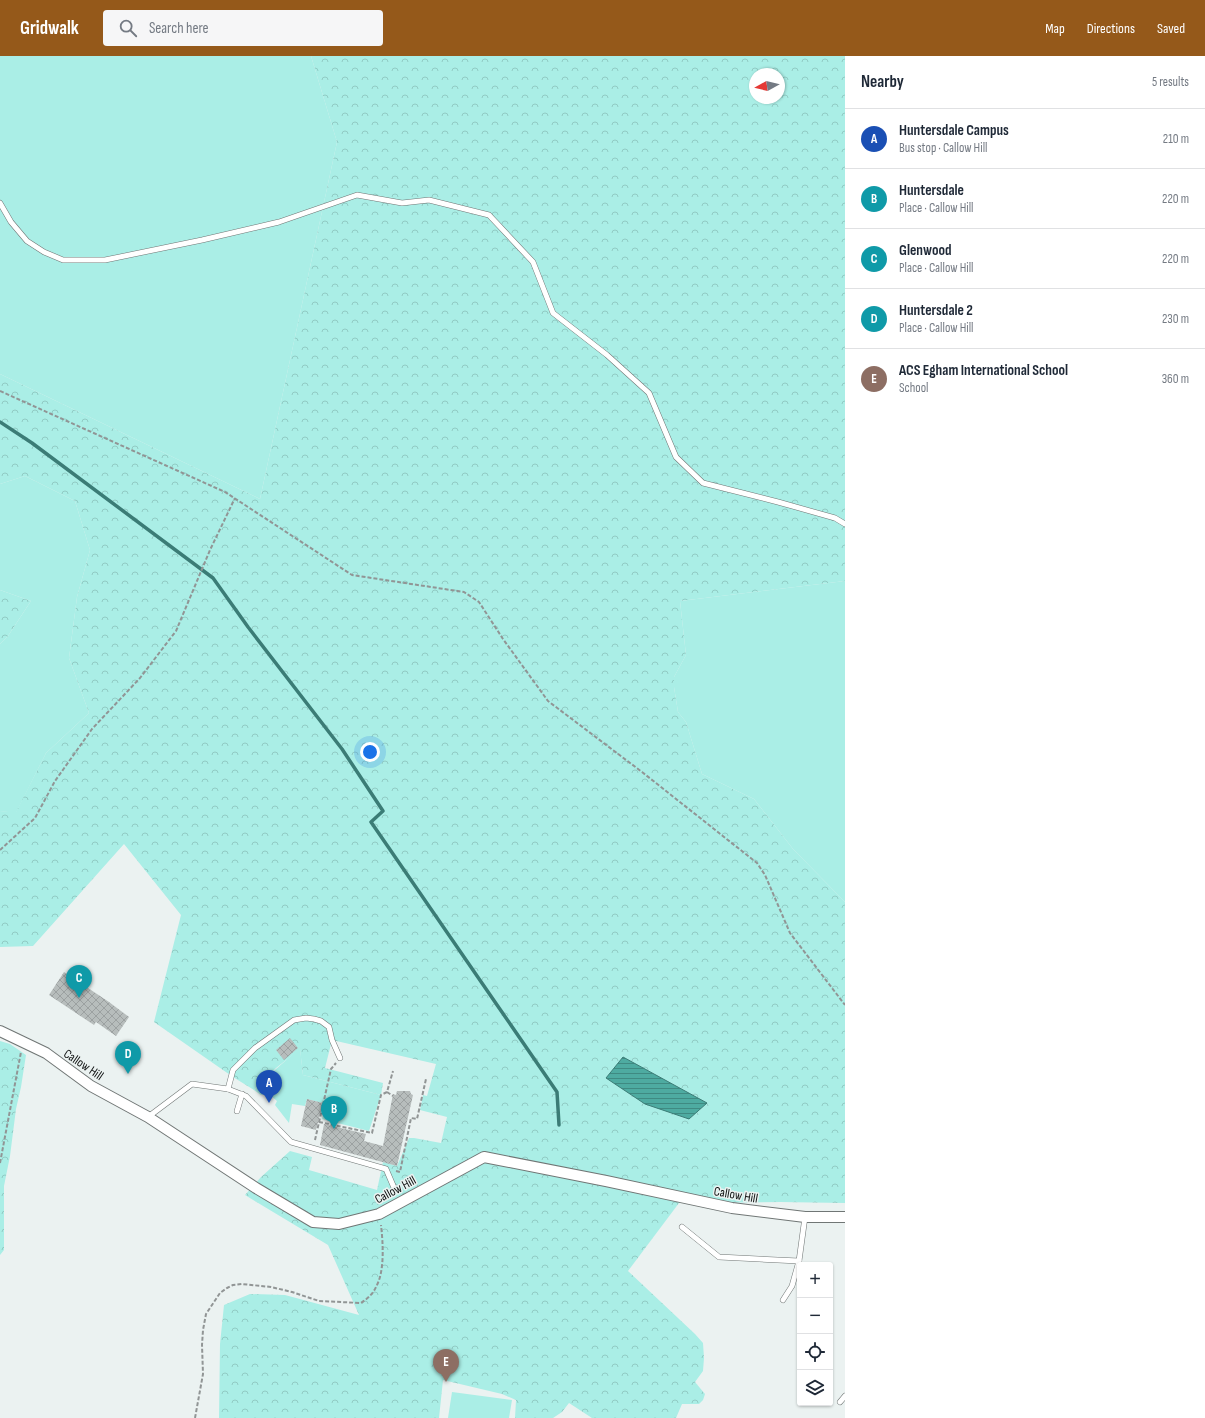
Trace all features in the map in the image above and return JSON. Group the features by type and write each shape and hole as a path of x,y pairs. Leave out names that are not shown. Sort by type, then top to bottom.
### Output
{"street":[{"name":"Callow Hill","path":"0,1031 46,1053 91,1086 148,1117 256,1188 313,1222 339,1224 379,1214 484,1157 732,1208 805,1218 845,1217"}],"lane":[{"path":"0,203 11,222 27,241 44,252 63,260 105,260 202,240 279,222 357,195 402,203 429,200 490,215 533,262 554,313 607,355 649,393 676,457 703,483 835,518 845,524"},
{"path":"228,1089 233,1070 255,1048 294,1020 306,1018 314,1019 321,1021 329,1027 332,1040 340,1058"},
{"path":"148,1117 192,1084 228,1089 246,1096 282,1139 386,1170 395,1190"},
{"path":"237,1111 242,1094"},
{"path":"783,1300 792,1286 799,1261 805,1218"},
{"path":"682,1226 719,1257 799,1261"},
{"path":"840,1402 845,1396"}],"path":[{"path":"0,391 225,492 352,575 464,592 479,602 503,639 548,701 642,772 757,863 765,875 790,933 845,1005"},
{"path":"0,850 36,818 54,781 92,729 140,678 176,631 210,550 235,498"},
{"path":"0,1163 22,1042"},
{"path":"313,1149 331,1069 340,1058"},
{"path":"319,1122 372,1133 381,1095 387,1092 393,1071"},
{"path":"386,1170 400,1172 412,1118 417,1119 426,1079"},
{"path":"387,1092 393,1096"},
{"path":"195,1418 203,1374 202,1345 206,1314 220,1292 234,1285 250,1285 271,1287 319,1301 361,1303 370,1296 377,1287 382,1267 384,1247 379,1214"}],"green space":[{"path":"0,56 311,56 337,142 260,499 0,374"},
{"path":"311,56 845,56 845,581 680,601 686,655 674,677 674,687 678,712 686,722 702,774 754,799 793,849 845,902 845,1203 679,1203 628,1271 703,1343 703,1371 695,1382 705,1394 703,1400 699,1404 682,1404 676,1418 592,1418 569,1403 562,1412 553,1418 515,1418 516,1400 502,1394 443,1380 439,1418 219,1418 220,1344 224,1305 250,1294 285,1295 359,1315 328,1245 245,1195 261,1177 290,1151 312,1157 309,1170 377,1190 383,1162 397,1166 409,1138 441,1143 447,1117 420,1110 423,1095 427,1096 436,1064 332,1040 325,1068 383,1083 381,1095 303,1075 300,1049 276,1068 254,1090 154,1022 181,915 124,844 33,946 0,947 0,811 16,812 46,753 89,713 69,658 77,597 90,550 75,501 25,476 0,484 0,374 260,499 337,142"},
{"path":"25,476 75,501 90,550 77,597 69,658 89,713 46,753 16,813 0,811 0,644 8,636 31,601 0,590 0,484"},
{"path":"845,581 845,902 793,849 754,799 702,774 686,722 678,712 674,677 686,655 680,601"},
{"path":"0,590 31,601 8,636 0,644"},
{"path":"0,1041 10,1044 26,1055 4,1186 4,1250 0,1255"},
{"path":"300,1048 303,1075 381,1095 369,1131 322,1119 326,1104 307,1099 305,1106 292,1104 289,1123 275,1105 277,1101 271,1096 269,1098 265,1093 261,1095 254,1090"},
{"path":"452,1392 512,1400 509,1418 448,1418"}],"shaded area":[{"path":"623,1057 707,1103 689,1119 645,1104 606,1078"}],"building":[{"path":"64,972 129,1017 116,1036 96,1022 94,1025 49,995"},
{"path":"290,1038 298,1048 284,1060 276,1050"},
{"path":"397,1091 410,1091 413,1095 397,1166 320,1145 324,1124 366,1134 364,1141 383,1146 393,1094 396,1095"},
{"path":"307,1099 323,1103 316,1130 301,1126"}],"waterway":[{"path":"0,422 32,443 213,578 248,627 342,749 383,811 371,822 557,1092 559,1125"}],"place":[{"name":"Glenwood","path":"79,998"},
{"name":"Huntersdale 2","path":"128,1074"},
{"name":"Huntersdale Campus","path":"269,1103"},
{"name":"Huntersdale","path":"334,1129"},
{"name":"ACS Egham International School","path":"446,1382"}]}
